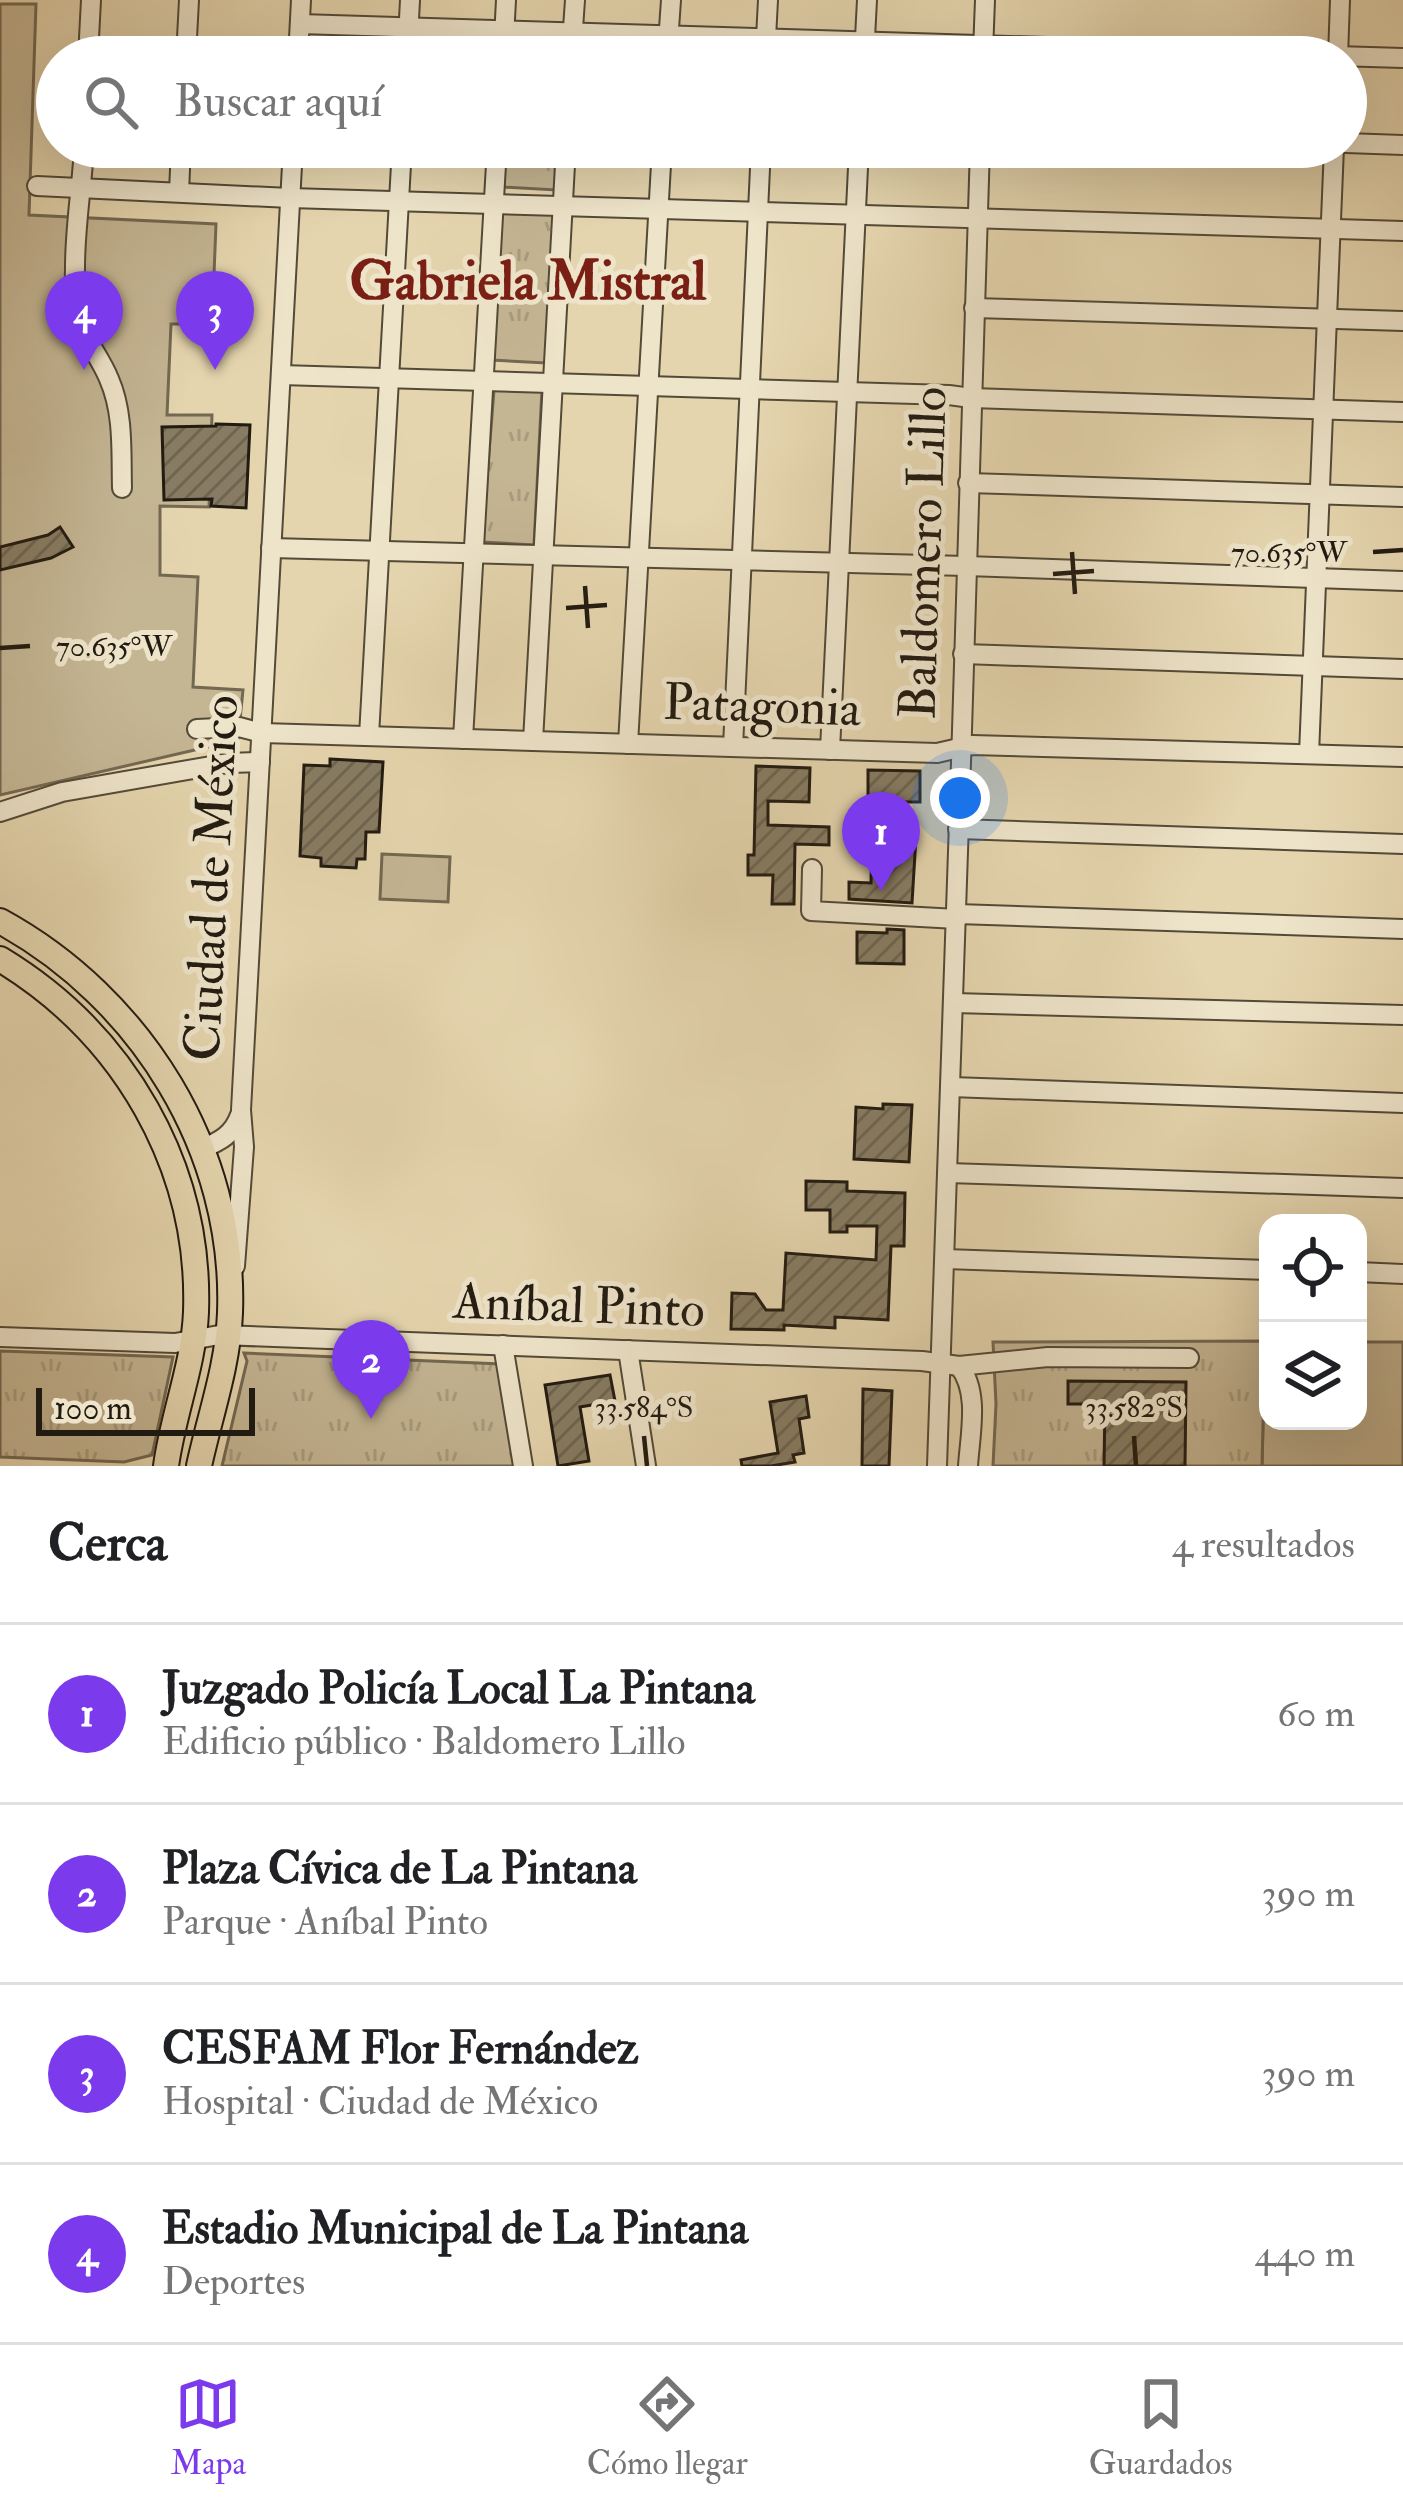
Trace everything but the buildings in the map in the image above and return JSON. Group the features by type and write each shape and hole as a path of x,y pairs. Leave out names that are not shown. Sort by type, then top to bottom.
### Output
{"main road":[{"path":"0,921 59,958 127,1022 162,1070 202,1149 221,1216 230,1288 229,1335 199,1466"},
{"path":"0,958 46,990 98,1038 142,1100 176,1172 188,1216 196,1312 166,1466"},
{"path":"176,1172 188,1156 202,1149"}],"street":[{"path":"89,36 91,0"},
{"path":"187,36 189,0"},
{"path":"299,36 301,0"},
{"path":"408,36 410,0"},
{"path":"504,36 506,0"},
{"path":"573,36 574,0"},
{"path":"669,35 671,0"},
{"path":"766,36 768,0"},
{"path":"865,36 867,0"},
{"path":"984,36 985,0"},
{"path":"1339,36 1340,0"},
{"path":"300,24 677,36"},
{"path":"1367,57 1403,58"},
{"path":"1367,144 1403,145"},
{"path":"83,168 75,226 76,311 116,398 122,488"},
{"path":"179,192 181,168"},
{"name":"Ciudad de México","path":"230,1288 238,1244 244,1147 241,1110 292,168"},
{"path":"369,736 401,168"},
{"path":"463,739 496,168"},
{"path":"533,741 565,168"},
{"path":"628,744 661,168"},
{"path":"733,747 760,168"},
{"path":"830,750 859,168"},
{"name":"Baldomero Lillo","path":"937,1466 950,1364 945,1259 979,168"},
{"path":"1309,754 1333,168"},
{"path":"37,186 290,198 1403,231"},
{"path":"974,308 1403,321"},
{"path":"281,375 1403,412"},
{"path":"968,483 1403,497"},
{"path":"272,548 1403,581"},
{"path":"963,654 1403,669"},
{"name":"Patagonia","path":"197,729 937,753 972,745 1403,757"},
{"path":"0,812 62,792 228,763 260,762"},
{"path":"958,829 1403,844"},
{"path":"812,869 812,911 1403,929"},
{"path":"954,1003 1403,1015"},
{"path":"951,1087 1403,1102"},
{"name":"Ciudad de México","path":"202,1149 226,1137 237,1125 241,1110"},
{"path":"948,1173 1403,1188"},
{"path":"945,1259 1259,1270"},
{"path":"1367,1272 1403,1274"},
{"name":"Aníbal Pinto","path":"0,1336 165,1343 229,1335 950,1364 1189,1358"},
{"path":"502,1345 523,1466"},
{"path":"628,1350 646,1466"},
{"path":"950,1364 968,1377 972,1400 968,1466"}],"green space":[{"path":"0,4 36,4 29,215 216,224 212,324 171,324 167,415 212,415 209,507 160,506 160,575 198,577 193,687 243,690 238,740 0,795"},
{"path":"504,168 557,168 556,190 503,187"},
{"path":"501,211 554,214 546,363 492,360"},
{"path":"542,389 534,545 482,542 494,390"},
{"path":"382,854 450,857 448,902 380,899"},
{"path":"1259,1341 1262,1466 993,1466 993,1342"},
{"path":"1367,1342 1403,1342 1403,1466 1262,1466 1263,1430 1367,1430"},
{"path":"0,1351 173,1357 152,1455 124,1462 0,1457"},
{"path":"244,1353 501,1364 517,1466 222,1466 247,1361"}],"place":[{"name":"Estadio Municipal de La Pintana","path":"84,370"},
{"name":"CESFAM Flor Fernández","path":"215,370"},
{"name":"Juzgado Policía Local La Pintana","path":"881,891"},
{"name":"Plaza Cívica de La Pintana","path":"371,1419"}],"district":[{"name":"Gabriela Mistral","path":"528,282"}]}
